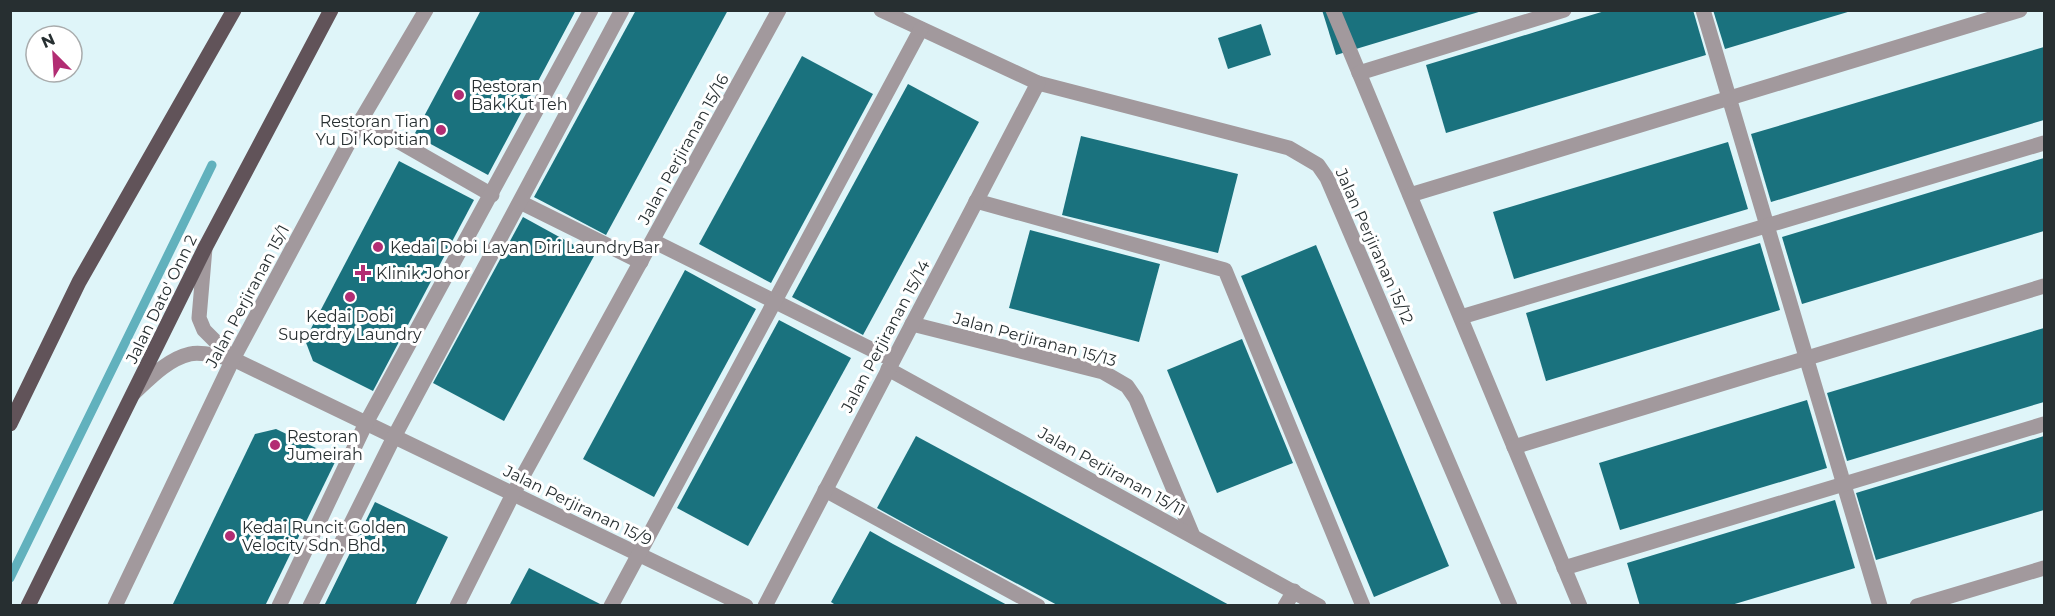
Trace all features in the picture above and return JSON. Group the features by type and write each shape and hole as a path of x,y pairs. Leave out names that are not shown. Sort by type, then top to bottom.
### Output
{"main road":[{"path":"10,424 79,282 234,10"},
{"name":"Jalan Dato' Onn 2","path":"28,606 205,248 331,10"}],"street":[{"name":"Jalan Perjiranan 15/1","path":"115,606 233,358 362,120 426,10"},
{"path":"279,606 366,423 591,10"},
{"path":"310,606 394,437 622,10"},
{"name":"Jalan Perjiranan 15/16","path":"457,606 513,494 779,10"},
{"name":"Jalan Perjiranan 15/12","path":"880,10 1038,83 1289,148 1318,165 1327,178 1510,606"},
{"path":"1333,10 1580,606"},
{"path":"1359,73 1564,10"},
{"path":"1703,10 1880,606"},
{"path":"1410,195 2020,10"},
{"path":"611,606 921,29"},
{"name":"Jalan Perjiranan 15/14","path":"765,606 1038,83"},
{"path":"362,120 492,195"},
{"path":"1461,317 2044,143"},
{"path":"976,201 1225,270 1363,606"},
{"path":"520,202 641,262"},
{"name":"Jalan Perjiranan 15/11","path":"653,241 774,302 890,365 1319,606"},
{"path":"205,248 199,318 204,330 233,358"},
{"path":"1514,447 2044,286"},
{"name":"Jalan Perjiranan 15/13","path":"912,324 1103,372 1127,386 1136,399 1193,536"},
{"path":"134,393 159,370 191,353 233,358"},
{"name":"Jalan Perjiranan 15/9","path":"233,358 746,606"},
{"path":"1564,567 2044,424"},
{"path":"825,490 1038,606"},
{"path":"1917,606 2044,567"},
{"path":"1285,606 1294,591"}],"building":[{"path":"481,10 576,10 488,175 414,135"},
{"path":"636,10 728,10 606,235 534,197"},
{"path":"1322,10 1482,10 1482,11 1336,55"},
{"path":"1608,10 1693,10 1706,55 1446,133 1426,65"},
{"path":"1713,10 1851,10 1851,11 1725,49"},
{"path":"1261,24 1271,55 1228,69 1218,38"},
{"path":"2044,47 2044,120 1771,202 1751,134"},
{"path":"802,56 873,94 771,283 699,244"},
{"path":"908,84 979,122 863,335 792,297"},
{"path":"1081,136 1238,174 1218,253 1062,215"},
{"path":"1728,142 1748,209 1514,279 1493,212"},
{"path":"2044,158 2044,231 1802,304 1782,237"},
{"path":"399,161 474,200 373,391 313,361 305,340"},
{"path":"523,217 594,256 504,421 433,383"},
{"path":"1030,230 1160,264 1139,342 1009,308"},
{"path":"1760,243 1780,310 1546,381 1526,313"},
{"path":"1316,245 1449,566 1374,597 1241,276"},
{"path":"685,270 756,309 654,497 583,459"},
{"path":"779,320 851,358 748,546 677,508"},
{"path":"2044,328 2044,402 1847,461 1827,393"},
{"path":"1242,339 1293,463 1217,493 1167,370"},
{"path":"1807,400 1827,468 1620,530 1599,463"},
{"path":"276,429 337,458 265,606 172,606 255,434"},
{"path":"916,436 1231,606 1059,606 924,534 877,508"},
{"path":"2044,436 2044,510 1876,560 1856,493"},
{"path":"1835,500 1855,568 1728,606 1640,606 1627,563"},
{"path":"375,502 448,537 415,606 324,606"},
{"path":"870,531 1009,606 837,606 831,602"},
{"path":"529,568 604,606 509,606"}],"waterway":[{"path":"10,578 212,165"}],"place":[{"name":"Restoran Bak Kut Teh","path":"459,95"},
{"name":"Restoran Tian Yu Di Kopitian","path":"441,130"},
{"name":"Kedai Dobi Layan Diri LaundryBar","path":"378,247"},
{"name":"Klinik Johor","path":"363,273"},
{"name":"Kedai Dobi Superdry Laundry","path":"350,297"},
{"name":"Restoran Jumeirah","path":"275,445"},
{"name":"Kedai Runcit Golden Velocity Sdn. Bhd.","path":"230,536"}]}
